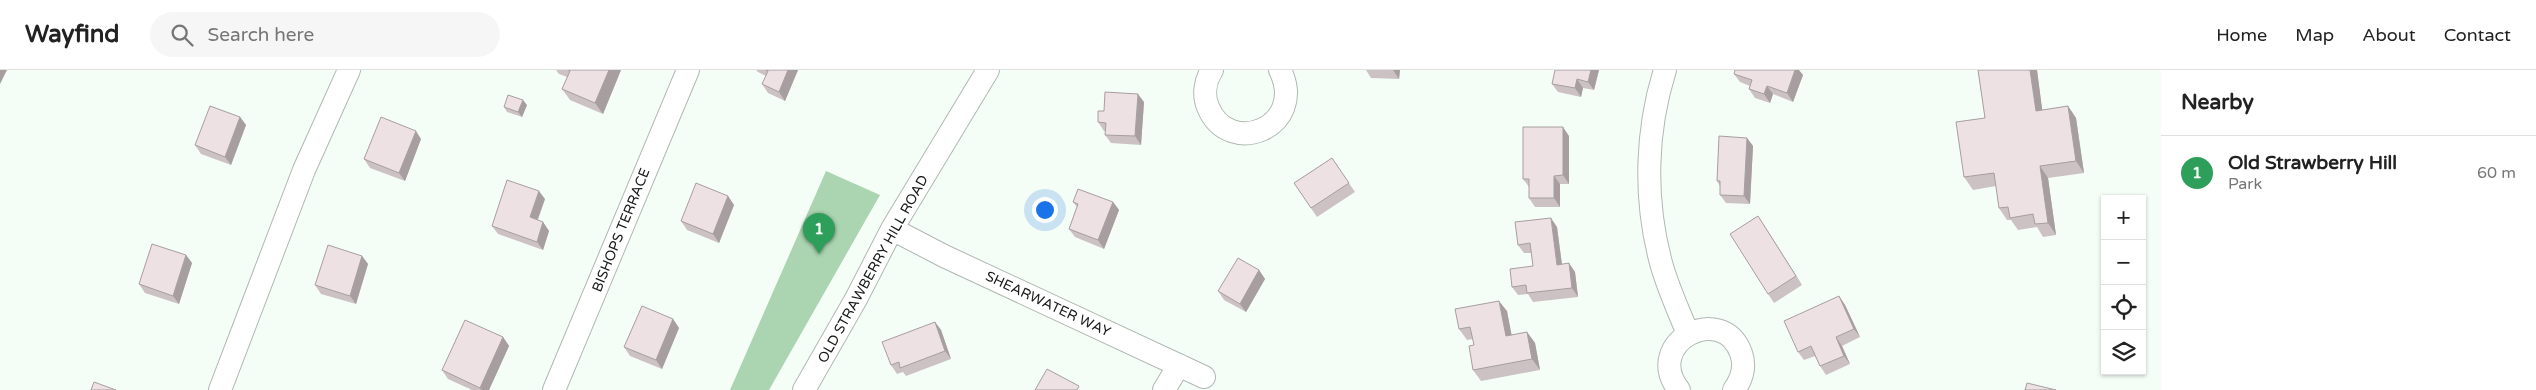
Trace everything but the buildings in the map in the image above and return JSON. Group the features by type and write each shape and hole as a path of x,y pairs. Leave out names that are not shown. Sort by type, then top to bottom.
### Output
{"street":[{"path":"220,390 304,170 349,70"},
{"name":"BISHOPS TERRACE","path":"554,390 688,70"},
{"name":"OLD STRAWBERRY HILL ROAD","path":"804,390 856,299 892,230 988,70"},
{"path":"1212,70 1205,92 1210,112 1224,126 1245,133 1267,128 1282,112 1287,90 1280,70"},
{"path":"1665,70 1651,136 1650,192 1660,259 1688,334"},
{"name":"SHEARWATER WAY","path":"892,230 944,256 1204,376"},
{"path":"1679,390 1671,378 1670,361 1676,345 1688,334 1696,330 1714,330 1729,337 1735,343 1743,358 1743,367 1739,384 1734,390"},
{"path":"1164,390 1179,365"}],"green space":[{"path":"826,171 880,195 769,390 730,390"}],"place":[{"name":"Old Strawberry Hill","path":"819,254"}]}
